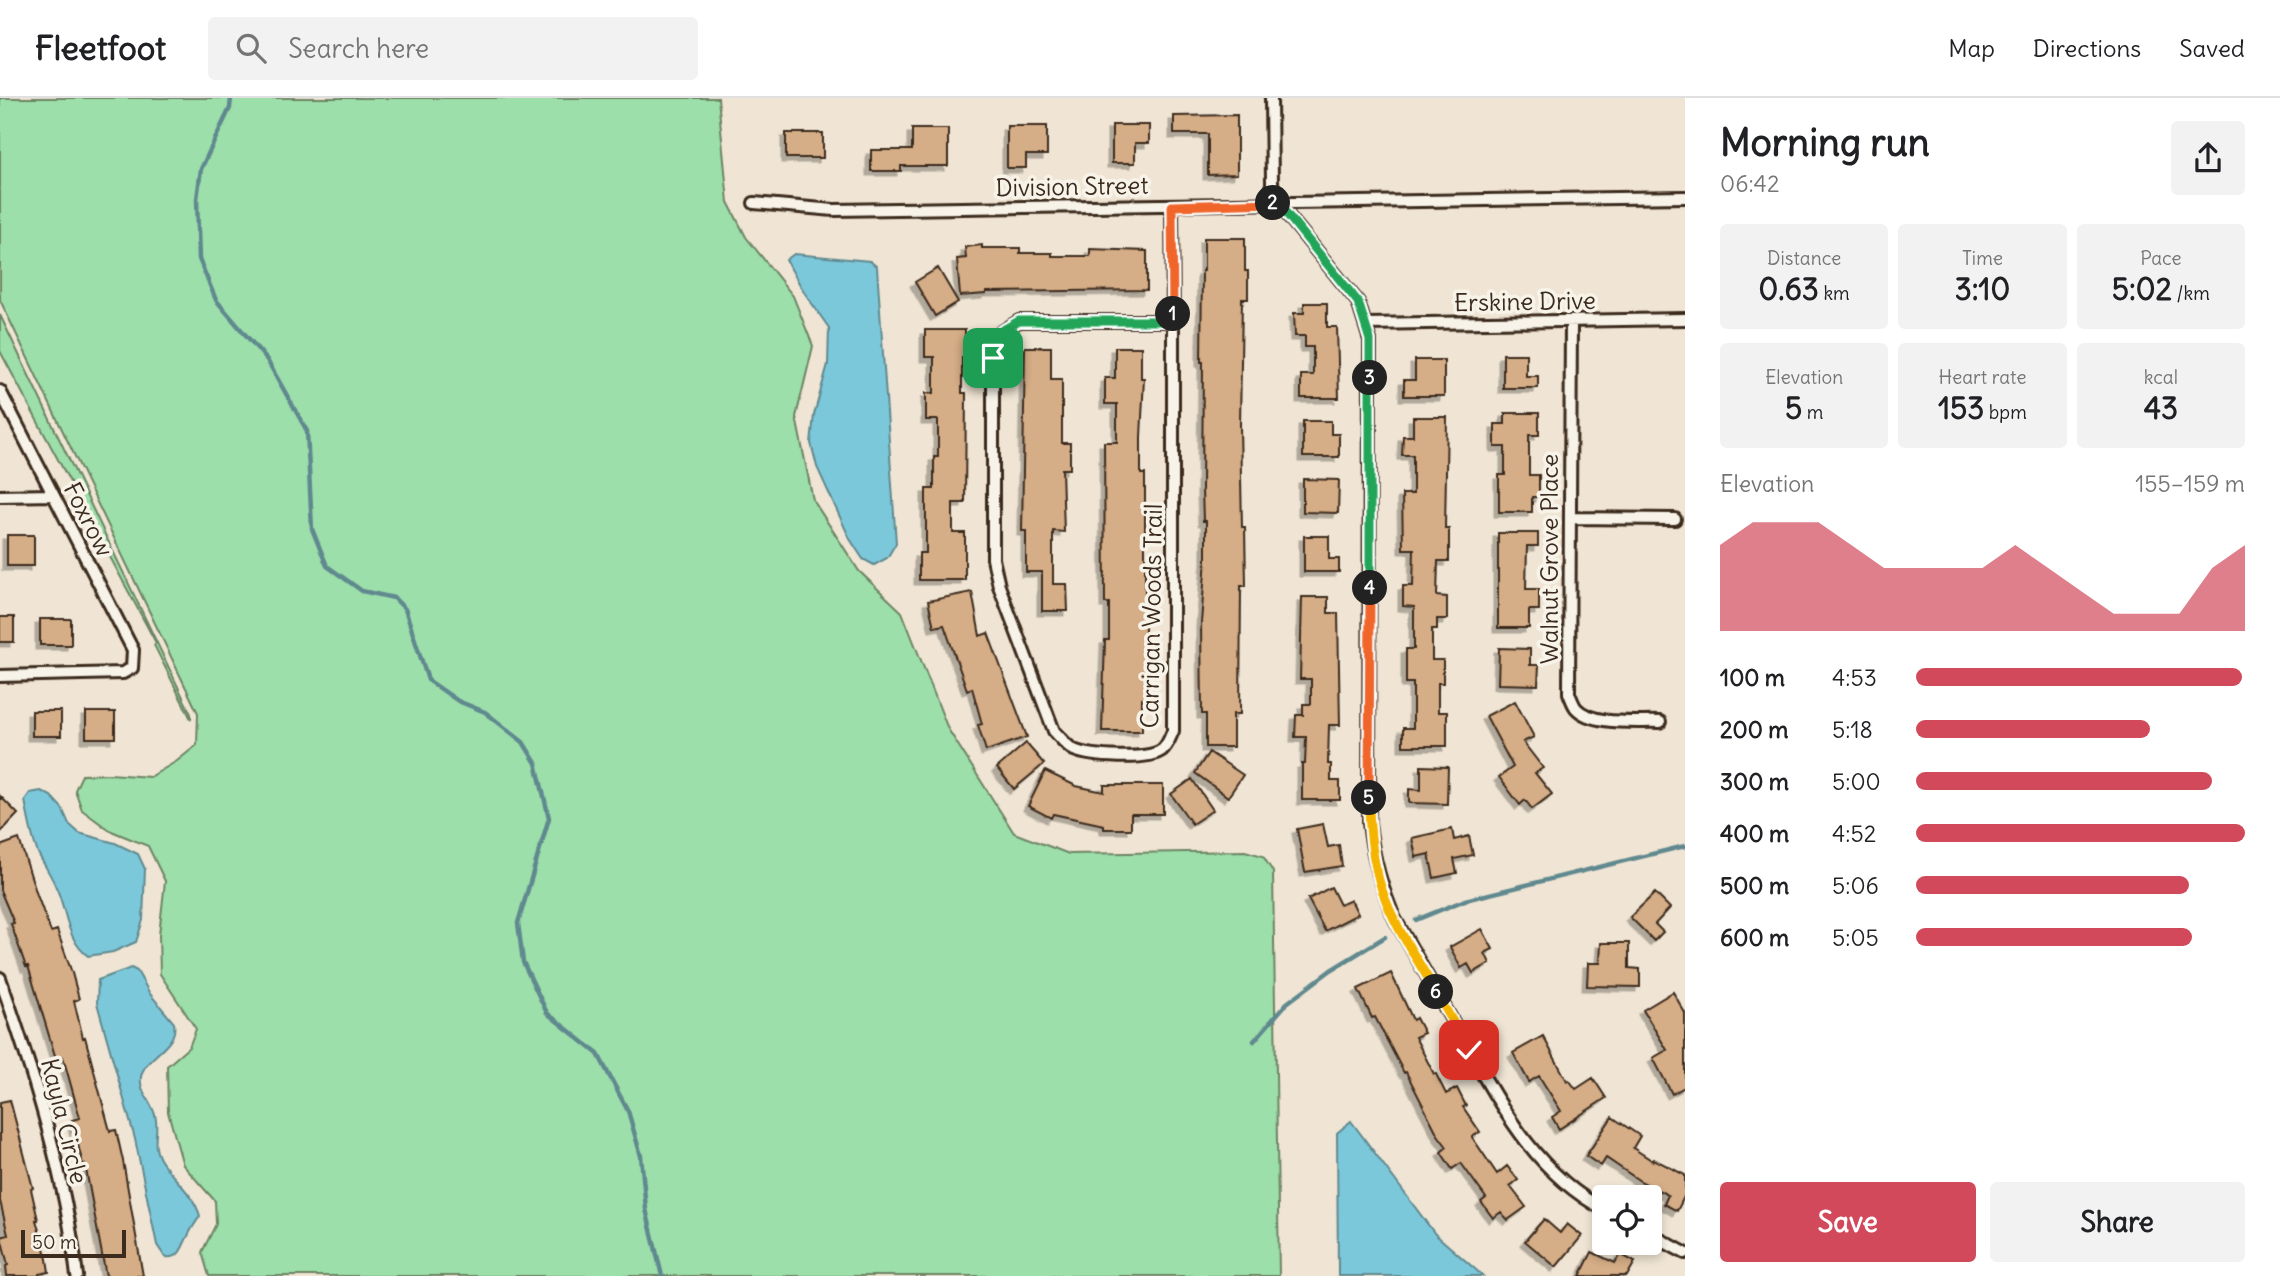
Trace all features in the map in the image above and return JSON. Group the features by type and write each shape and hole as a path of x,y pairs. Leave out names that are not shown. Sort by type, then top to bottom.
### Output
{"street":[{"path":"1271,98 1272,183 1278,203 1358,302 1366,324 1370,361 1369,823 1373,856 1382,892 1506,1115 1528,1147 1557,1177 1592,1201"},
{"name":"Division Street","path":"754,203 834,210 1685,197"},
{"name":"Carrigan Woods Trail","path":"1172,206 1173,321 1173,730 1161,751 1150,756 1090,756 1071,749 1054,731 999,586 993,559 993,358 1000,332 1019,321 1173,321"},
{"name":"Erskine Drive","path":"1366,324 1685,319"},
{"name":"Walnut Grove Place","path":"1571,322 1569,693 1575,707 1586,716 1598,720 1660,722"},
{"name":"Foxrow","path":"0,391 133,650 132,668 123,673 0,676"},
{"path":"0,496 52,495"},
{"path":"1570,518 1675,519"},
{"name":"Kayla Circle","path":"0,978 49,1134 74,1249 77,1276"},
{"path":"1662,1241 1685,1253"}],"green space":[{"path":"0,98 718,98 728,202 746,237 793,296 813,346 796,417 813,500 859,571 902,612 948,729 1014,833 1069,854 1245,851 1263,856 1273,872 1279,1276 209,1276 202,1252 216,1224 215,1201 183,1165 168,1112 167,1066 189,1047 196,1029 160,974 159,935 165,881 148,846 109,830 82,810 75,790 82,775 150,777 177,761 197,745 198,713 0,300"},
{"path":"0,315 191,714 191,719 154,645 156,643 0,351"}],"water":[{"path":"794,254 870,261 877,267 896,543 887,558 874,565 863,559 850,539 817,467 811,443 814,415 828,364 829,328 786,260"},
{"path":"41,791 51,796 62,808 69,824 79,833 115,843 138,854 145,869 143,920 136,942 113,952 88,956 75,942 60,896 33,840 25,800 30,793"},
{"path":"131,968 137,971 150,994 174,1023 171,1039 148,1063 141,1077 143,1091 156,1118 157,1153 197,1207 200,1216 180,1252 170,1257 165,1257 157,1245 135,1139 97,1003 98,980"},
{"path":"1351,1121 1435,1234 1483,1276 1338,1276 1337,1133"}],"building":[{"path":"1237,115 1237,174 1208,175 1208,134 1174,134 1174,116"},
{"path":"1112,125 1149,125 1149,143 1135,143 1135,163 1112,163"},
{"path":"1007,126 1047,126 1047,155 1026,155 1026,168 1007,168"},
{"path":"912,129 948,129 948,166 901,166 901,171 871,171 871,150 912,150"},
{"path":"786,133 823,133 823,158 786,158"},
{"path":"1204,238 1245,238 1245,271 1248,271 1248,299 1242,299 1240,426 1246,586 1241,586 1240,714 1233,714 1233,747 1206,747 1206,714 1202,714 1201,623 1206,559 1206,521 1203,521 1202,490 1201,362"},
{"path":"982,245 982,248 1020,248 1020,253 1052,253 1052,256 1090,256 1090,249 1147,251 1147,290 986,292 960,296 957,259 966,258 965,247"},
{"path":"938,268 958,302 935,316 915,282"},
{"path":"1304,303 1327,303 1327,327 1337,327 1339,398 1301,398 1301,375 1313,375 1313,347 1305,347 1305,336 1295,336 1294,313 1304,313"},
{"path":"925,330 965,330 962,393 966,393 965,503 953,503 953,533 965,533 965,580 919,580 919,553 926,553 926,489 934,489 934,457 938,457 938,420 926,420 926,393 934,393 934,357 925,357"},
{"path":"1025,347 1051,347 1051,379 1062,379 1062,443 1070,443 1070,469 1062,469 1064,532 1053,531 1053,584 1067,584 1068,611 1042,611 1042,572 1026,572 1026,531 1022,531"},
{"path":"1115,347 1141,347 1141,378 1144,378 1141,474 1145,474 1145,699 1142,699 1142,731 1102,731 1105,640 1109,640 1109,603 1105,603 1104,442 1117,442 1117,404 1105,404 1105,378 1115,378"},
{"path":"1503,354 1526,354 1526,376 1538,376 1538,388 1503,388"},
{"path":"1415,360 1444,360 1444,396 1404,396 1404,380 1415,380"},
{"path":"1505,413 1539,413 1539,435 1529,435 1529,475 1539,475 1539,497 1532,497 1532,512 1499,512 1499,475 1505,475 1505,447 1495,447 1495,424 1505,424"},
{"path":"1413,417 1447,417 1445,529 1449,529 1449,561 1438,561 1437,596 1447,597 1447,619 1437,619 1437,629 1432,629 1432,660 1443,660 1443,683 1438,683 1438,712 1447,712 1447,746 1403,746 1403,728 1413,728 1413,683 1406,683 1406,649 1414,649 1414,607 1403,606 1403,586 1413,586 1414,549 1403,549 1402,494 1413,494 1413,455 1402,455 1403,436 1413,436"},
{"path":"1303,421 1331,421 1331,434 1339,434 1339,457 1303,457"},
{"path":"1303,479 1339,480 1338,513 1303,512"},
{"path":"1498,533 1538,533 1538,546 1527,546 1526,589 1539,589 1539,610 1529,610 1529,628 1498,628"},
{"path":"7,535 34,535 34,566 7,566"},
{"path":"1304,536 1329,536 1329,559 1339,559 1339,572 1304,572"},
{"path":"972,592 980,636 988,633 1027,737 986,751 978,725 982,724 972,688 967,690 944,625 934,627 928,601"},
{"path":"1302,597 1328,597 1328,613 1338,613 1340,725 1329,725 1328,764 1331,764 1331,781 1340,781 1340,800 1302,800 1302,764 1305,764 1306,737 1295,737 1296,715 1303,715 1303,704 1311,704 1311,679 1300,679"},
{"path":"0,617 14,617 14,642 0,642"},
{"path":"40,619 71,619 71,645 40,645"},
{"path":"1499,648 1530,649 1530,665 1539,665 1538,685 1498,684"},
{"path":"1515,701 1534,737 1523,742 1543,768 1535,773 1552,794 1532,809 1525,800 1520,805 1499,777 1513,767 1486,716"},
{"path":"32,711 61,711 61,736 32,736"},
{"path":"86,712 115,712 115,738 86,738"},
{"path":"1026,743 1044,764 1014,789 997,768"},
{"path":"1209,752 1243,775 1228,797 1195,773"},
{"path":"1421,766 1448,767 1447,804 1409,803 1409,789 1421,790"},
{"path":"1045,771 1076,786 1104,792 1104,785 1163,785 1163,814 1131,814 1131,829 1104,829 1104,825 1053,814 1051,818 1028,806"},
{"path":"1192,779 1213,810 1192,824 1171,794"},
{"path":"0,796 18,814 0,833"},
{"path":"1323,824 1328,847 1339,845 1342,866 1305,872 1297,829"},
{"path":"1452,829 1454,840 1469,836 1473,855 1454,859 1457,873 1434,878 1429,854 1416,857 1412,838"},
{"path":"19,839 51,932 57,930 72,973 79,999 74,1001 83,1038 85,1037 110,1131 116,1130 143,1276 106,1276 85,1164 83,1165 72,1120 80,1118 63,1057 56,1059 28,966 26,967 11,924 14,923 0,890 0,846"},
{"path":"1331,887 1340,905 1351,900 1358,914 1325,931 1308,899"},
{"path":"1655,893 1670,908 1655,924 1663,932 1654,941 1630,917"},
{"path":"1482,929 1493,949 1485,953 1490,963 1473,973 1468,964 1461,968 1450,947"},
{"path":"1601,943 1629,943 1629,968 1640,969 1640,987 1587,986 1588,963 1600,963"},
{"path":"1391,973 1413,1020 1416,1018 1424,1033 1415,1037 1434,1074 1446,1094 1457,1088 1466,1106 1463,1107 1480,1132 1472,1137 1497,1174 1507,1166 1518,1180 1510,1186 1526,1207 1508,1220 1501,1212 1493,1218 1481,1202 1486,1198 1461,1163 1452,1169 1441,1152 1447,1147 1358,989"},
{"path":"1673,992 1685,1013 1685,1087 1672,1094 1653,1058 1667,1050 1643,1010"},
{"path":"1543,1036 1567,1081 1576,1089 1593,1078 1606,1098 1559,1129 1552,1117 1561,1111 1539,1076 1529,1082 1513,1053"},
{"path":"10,1100 33,1188 36,1220 47,1259 49,1272 39,1276 7,1276 8,1265 1,1237 8,1235 0,1201 0,1102"},
{"path":"1612,1117 1640,1136 1633,1148 1653,1161 1654,1159 1685,1175 1685,1195 1677,1211 1664,1204 1668,1195 1662,1192 1662,1185 1648,1185 1606,1158 1601,1166 1586,1156"},
{"path":"1544,1219 1560,1233 1567,1224 1582,1236 1556,1267 1525,1241"},
{"path":"1592,1252 1592,1255 1615,1263 1619,1255 1635,1262 1627,1276 1580,1276"}],"waterway":[{"path":"231,98 230,108 201,169 197,199 199,259 216,300 267,360 307,431 312,529 327,566 362,591 394,598 405,609 428,680 458,701 485,712 523,742 536,763 549,818 518,923 523,962 547,1013 598,1054 628,1111 641,1156 646,1209 662,1276"},
{"path":"1416,920 1465,900 1685,846"},
{"path":"1254,1041 1287,1003 1331,970 1385,937"}],"route":[{"path":"993,358 1000,332 1019,321 1173,321 1172,206 1278,203 1347,286 1358,302 1370,340 1369,823 1373,856 1382,892 1395,919 1469,1050"}]}
